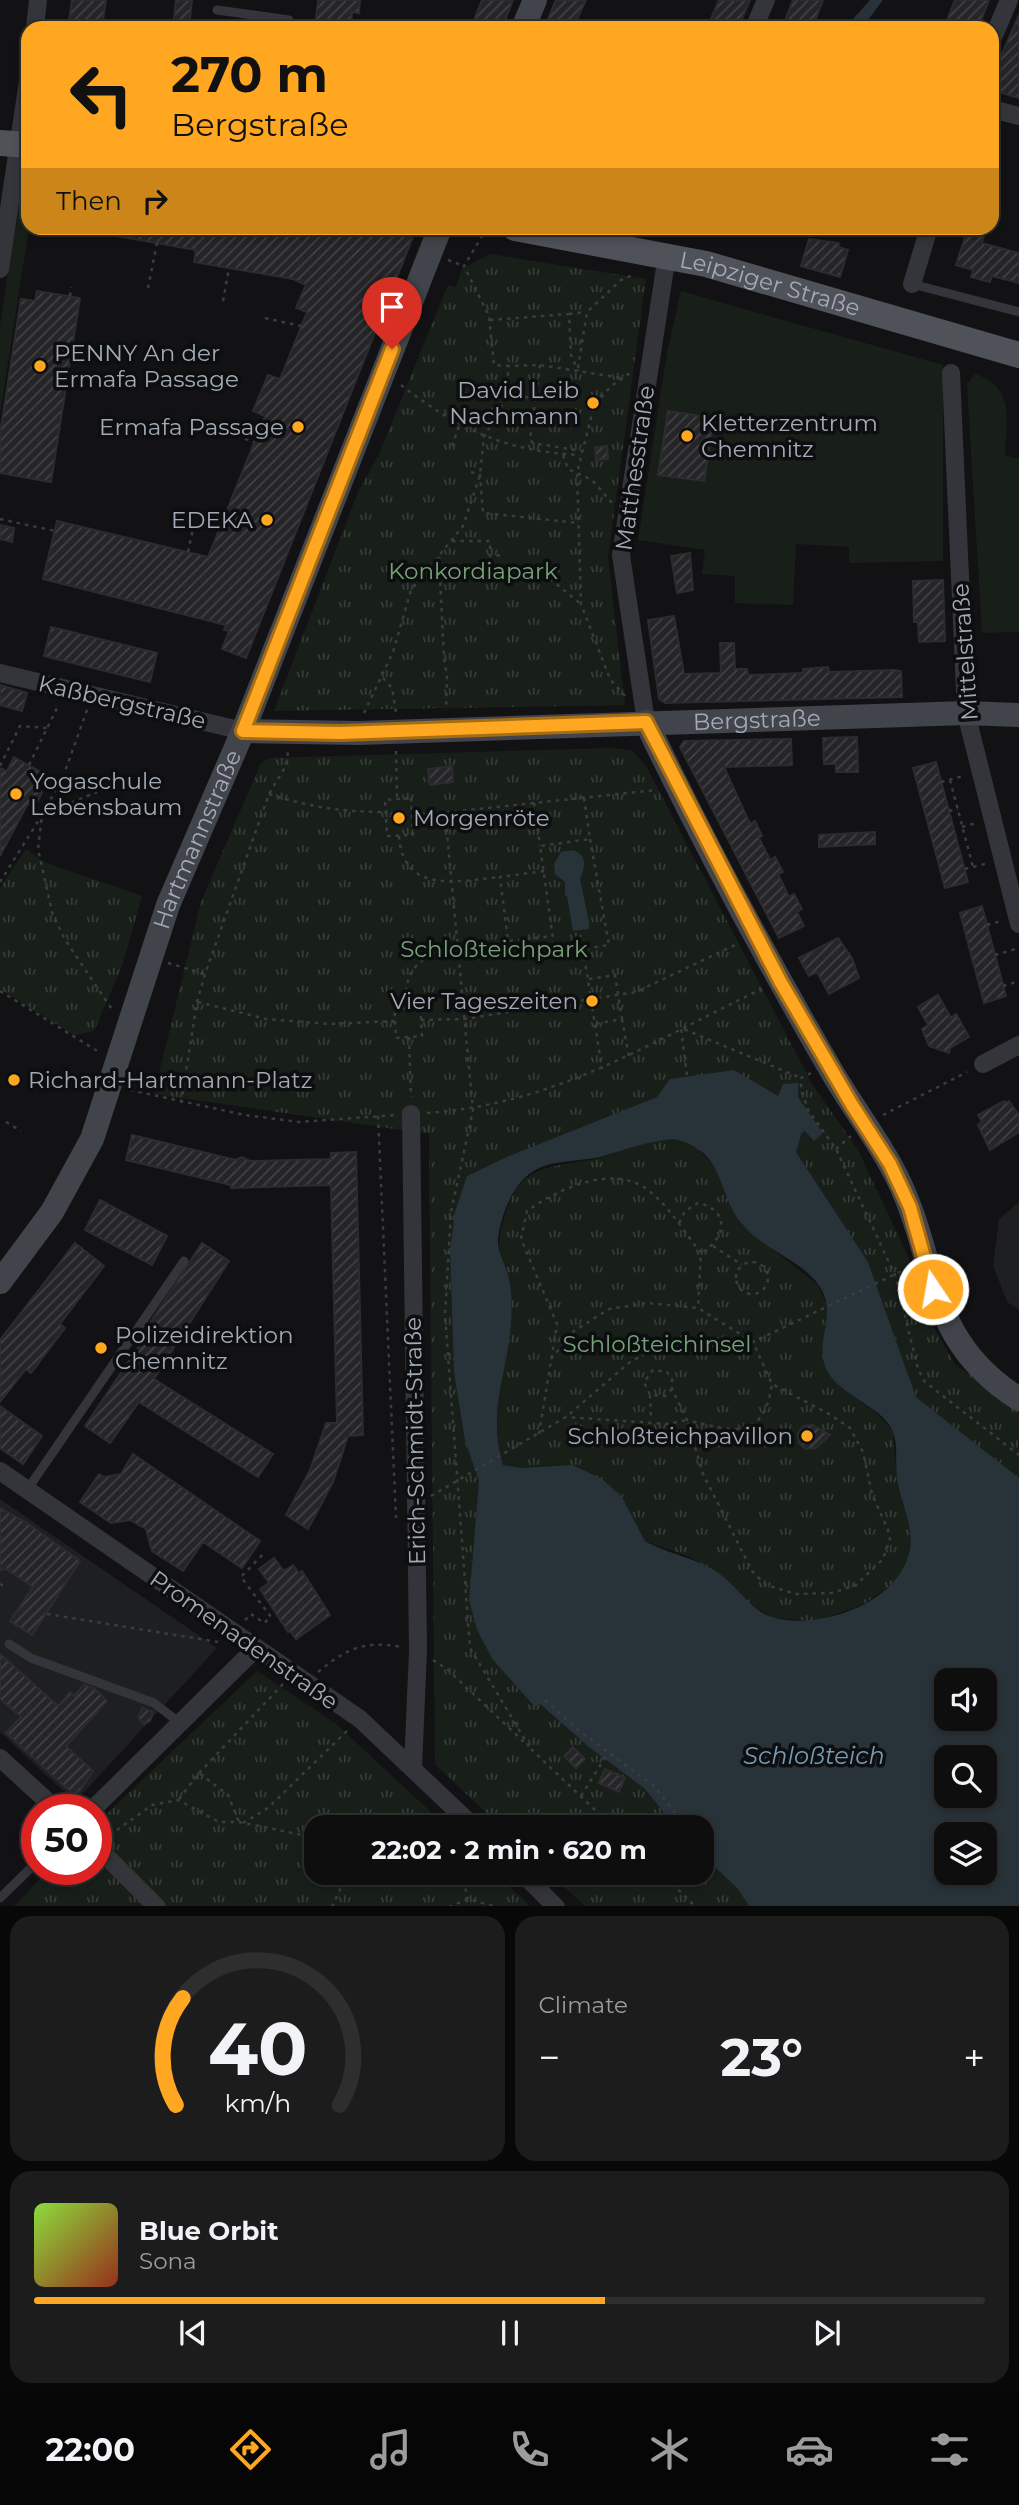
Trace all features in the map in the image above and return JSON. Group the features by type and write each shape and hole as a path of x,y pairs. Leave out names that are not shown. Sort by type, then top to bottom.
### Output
{"main road":[{"path":"526,21 535,0"},
{"name":"Hartmannstraße","path":"0,1282 52,1212 92,1139 168,905 243,731 437,235"},
{"name":"Leipziger Straße","path":"554,235 667,255 1019,355"},
{"name":"Bergstraße","path":"243,731 288,734 359,733 965,713 1019,715"},
{"path":"646,722 677,787 780,981 828,1066 890,1164 910,1207 933,1289 960,1348 970,1360 1019,1399"}],"street":[{"path":"36,21 38,0"},
{"path":"757,21 766,0"},
{"path":"999,24 1009,0"},
{"path":"999,111 1019,116"},
{"path":"0,269 21,118"},
{"path":"912,284 927,235"},
{"name":"Matthesstraße","path":"646,722 621,555 667,255"},
{"name":"Mittelstraße","path":"951,373 965,713 1019,924"},
{"name":"Kaßbergstraße","path":"0,673 243,731"},
{"path":"983,1064 1019,1045"},
{"name":"Erich-Schmidt-Straße","path":"411,1114 418,1650 414,1768"},
{"name":"Promenadenstraße","path":"0,1471 360,1719 462,1815"},
{"path":"108,1794 256,1648"},
{"path":"0,1758 39,1794"},
{"path":"112,1855 157,1906"},
{"path":"534,1885 556,1906"}],"lane":[{"path":"217,10 289,21"},
{"path":"912,284 1019,312"},
{"path":"27,1490 184,1261"},
{"path":"9,1644 31,1658 154,1703 180,1723"},
{"path":"0,1898 21,1878"}],"path":[{"path":"482,235 464,266 489,320 494,365 540,365 622,378"},
{"path":"148,288 157,243"},
{"path":"223,301 229,268"},
{"path":"489,320 587,312 621,280 635,274"},
{"path":"70,296 71,287"},
{"path":"578,371 587,312"},
{"path":"569,314 571,355 578,371"},
{"path":"265,318 301,326"},
{"path":"540,365 530,439 533,443 580,453"},
{"path":"508,366 508,394 484,437 480,475 483,513 579,523"},
{"path":"642,694 622,696 610,678 582,604 577,473 594,406 630,372 649,368"},
{"path":"383,371 459,426 484,437 531,450 563,455 580,453"},
{"path":"508,394 536,399"},
{"path":"452,446 459,426"},
{"path":"229,433 254,442"},
{"path":"563,455 568,468 604,491 625,521"},
{"path":"471,472 480,475"},
{"path":"359,733 367,705 383,678 411,590 463,526 480,475"},
{"path":"0,519 55,531"},
{"path":"188,552 193,529"},
{"path":"451,541 490,541 490,556 503,555"},
{"path":"439,557 443,659 447,676 446,730"},
{"path":"550,579 582,604"},
{"path":"383,678 392,688 397,799"},
{"path":"29,765 66,688"},
{"path":"0,882 63,777 92,694"},
{"path":"0,766 20,726 47,728"},
{"path":"180,1102 197,1002 205,974 269,794 287,764 288,734"},
{"path":"942,782 948,780 973,867"},
{"path":"412,816 677,787"},
{"path":"42,816 97,792"},
{"path":"269,794 307,807 349,812 385,812"},
{"path":"534,803 555,953 609,946 584,797"},
{"path":"411,798 413,835 387,836 385,812 384,800 411,798"},
{"path":"949,811 958,809"},
{"path":"445,813 472,1110 451,1212 445,1315 471,1648 530,1748"},
{"path":"42,816 38,849 51,912 64,938 126,1031"},
{"path":"399,836 403,857 409,866 431,881 544,871"},
{"path":"957,840 965,838"},
{"path":"540,846 590,839"},
{"path":"965,869 1002,859"},
{"path":"500,877 508,941"},
{"path":"421,1020 464,1019 636,992 737,944 753,930"},
{"path":"406,1000 409,976 417,964 436,951 553,936"},
{"path":"995,955 1019,948"},
{"path":"583,949 602,1069"},
{"path":"150,958 205,974"},
{"path":"589,979 615,975 629,1058"},
{"path":"0,991 113,1073 180,1102 299,1122 472,1110 520,1099 629,1058 681,1028 780,981"},
{"path":"1003,986 1019,981"},
{"path":"420,999 422,1036 396,1038 394,1001 406,1000 420,999"},
{"path":"197,1002 266,1019 330,1024 395,1021"},
{"path":"595,1024 622,1019"},
{"path":"681,1028 687,1075"},
{"path":"681,1028 801,1078 828,1066"},
{"path":"408,1037 411,1114"},
{"path":"864,1125 983,1064"},
{"path":"801,1078 801,1088 808,1110 836,1149 895,1275 918,1369 925,1382 1019,1455"},
{"path":"379,1116 396,1518"},
{"path":"6,1122 21,1131"},
{"path":"539,1435 557,1324 522,1239 527,1212 548,1196 602,1180 631,1182 646,1189 701,1253 698,1308"},
{"path":"679,1226 680,1218 693,1205 707,1205 718,1214 722,1224 719,1238 713,1246 701,1253"},
{"path":"713,1246 742,1265"},
{"path":"752,1261 764,1267 768,1278 765,1288 757,1293 741,1290 736,1277 742,1265 752,1261"},
{"path":"416,1504 472,1475 539,1435 566,1417 630,1362 649,1352 753,1342 888,1277"},
{"path":"551,1359 574,1331 609,1309 647,1303 698,1308 753,1342 772,1384 769,1407 754,1424 733,1432 687,1420 667,1424 566,1417"},
{"path":"651,1422 650,1395 644,1382 653,1370 667,1371 672,1379 672,1389 687,1420 703,1474 752,1571 766,1585 783,1592 818,1595 843,1591 856,1585 877,1566 890,1539 873,1494 863,1452 850,1428 841,1421 772,1384"},
{"path":"650,1395 665,1396 672,1389"},
{"path":"251,1614 264,1623 271,1617 241,1577 265,1552"},
{"path":"0,1584 5,1587"},
{"path":"47,1614 256,1648"},
{"path":"178,1800 199,1773 298,1678 344,1651 381,1643 418,1650 447,1669 601,1815"},
{"path":"545,1699 608,1753 654,1786 677,1815"},
{"path":"241,1822 268,1808 360,1719"},
{"path":"581,1796 608,1753"},
{"path":"199,1773 228,1795 241,1822"},
{"path":"112,1834 152,1805 178,1800 219,1822 241,1822 304,1835"},
{"path":"332,1906 342,1885"},
{"path":"464,1885 468,1899"},
{"path":"673,1885 696,1906"},
{"path":"449,1906 468,1899 496,1906"},
{"path":"688,1906 689,1900"}],"shaded area":[{"path":"1019,1202 1019,1310 1007,1302 993,1265 999,1219"},
{"path":"0,1499 217,1648 82,1794 66,1794 0,1732"}],"green space":[{"path":"21,182 21,235 28,235 0,414 0,326"},
{"name":"Konkordiapark","path":"490,254 646,279 608,557 625,705 274,711 358,492 379,454 448,285 456,287 462,269"},
{"path":"681,291 943,365 943,561 849,563 849,547 796,544 793,605 735,603 735,576 702,574 705,550 638,540 667,353"},
{"path":"975,374 997,387 1003,396 1007,418 1005,455 1019,459 1019,632 982,633 967,384"},
{"name":"Schloßteichpark","path":"615,748 633,751 646,766 812,1084 858,1150 910,1261 927,1315 955,1365 1019,1405 1019,1478 916,1397 868,1262 796,1152 803,1129 823,1133 798,1097 798,1084 779,1097 657,1097 509,1156 468,1176 450,1252 454,1373 465,1441 479,1481 469,1600 477,1630 535,1707 540,1704 590,1748 645,1789 666,1815 488,1815 435,1764 429,1134 154,1094 201,902 261,763 270,758"},
{"path":"26,849 44,862 142,896 122,966 94,1031 74,1035 0,989 0,888"},
{"name":"Schloßteichinsel","path":"674,1139 694,1144 716,1169 742,1225 818,1285 829,1311 823,1343 840,1387 875,1412 893,1431 897,1483 911,1532 909,1555 898,1580 864,1604 816,1621 773,1618 749,1603 724,1577 690,1557 645,1541 622,1497 572,1465 521,1468 503,1465 497,1422 501,1334 499,1240 513,1196 522,1183 545,1169 607,1156 647,1143"},
{"path":"257,1671 335,1723 434,1815 304,1815 304,1885 507,1885 530,1906 14,1906 34,1885 112,1885 112,1809"},
{"path":"714,1866 737,1888 749,1906 585,1906 562,1885 714,1885"}],"water":[{"path":"870,0 883,0 867,21 851,21"},
{"path":"573,850 583,859 584,867 580,879 589,929 573,931 565,896 565,882 555,874 554,864 561,852"},
{"name":"Schloßteich","path":"734,1070 778,1096 783,1084 798,1083 798,1097 823,1133 814,1141 803,1129 796,1152 868,1262 916,1397 1019,1478 1019,1906 749,1906 737,1888 714,1866 714,1815 666,1815 645,1789 590,1748 540,1704 535,1707 493,1660 477,1630 469,1600 479,1481 465,1441 454,1373 450,1252 455,1212 467,1176 509,1156 657,1097 670,1079","holes":["674,1139 691,1145 712,1163 734,1213 751,1234 801,1268 818,1284 827,1305 823,1345 825,1366 839,1385 880,1415 893,1432 898,1485 910,1529 908,1557 900,1574 887,1588 853,1610 813,1620 793,1621 767,1615 754,1607 717,1572 645,1541 622,1497 602,1479 572,1465 521,1468 503,1465 497,1409 509,1342 512,1305 507,1271 498,1239 510,1198 522,1180 539,1168"]}],"building":[{"path":"72,0 106,0 103,21 69,21"},
{"path":"176,0 192,0 190,21 174,21"},
{"path":"318,0 360,0 359,13 352,12 351,21 316,21"},
{"path":"482,0 513,0 505,21 474,21"},
{"path":"556,0 586,0 576,21 547,21"},
{"path":"719,0 750,0 741,21 710,21"},
{"path":"793,0 823,0 815,21 785,21"},
{"path":"955,0 989,0 981,21 947,21"},
{"path":"1019,15 1019,98 999,92 999,60"},
{"path":"110,235 414,235 246,658 222,649 229,631 224,630 226,625 43,579 57,521 208,557 265,416 253,411 268,375 280,379 307,312 296,308 306,285 293,279 194,262 196,250"},
{"path":"958,235 984,235 982,243 1019,253 1019,283 992,276 990,282 971,277 973,270 956,265 965,237"},
{"path":"809,239 839,243 838,247 848,250 840,277 801,266"},
{"path":"37,291 80,298 51,482 0,473 0,434 21,299 35,301"},
{"name":"Kletterzentrum Chemnitz","path":"668,411 714,418 704,481 658,475"},
{"path":"607,446 608,459 596,460 595,447"},
{"path":"0,525 14,528 12,542 0,539"},
{"path":"690,553 693,590 677,593 671,556"},
{"path":"943,580 945,641 919,642 918,622 914,622 913,581"},
{"path":"674,616 684,674 721,673 720,643 734,643 735,669 747,669 748,675 803,673 803,669 828,667 829,672 901,671 902,697 665,703 659,699 648,620"},
{"path":"51,627 157,653 150,682 44,656"},
{"path":"0,685 27,693 22,711 0,705"},
{"path":"857,737 858,772 836,772 836,764 824,764 823,738"},
{"path":"791,739 792,765 724,767 750,824 755,821 762,836 759,838 770,860 775,857 783,872 778,874 789,897 794,894 802,909 797,912 804,926 779,938 680,747 684,741"},
{"path":"14,757 44,774 38,785 42,793 37,802 27,805 0,856 0,768 7,771"},
{"path":"936,762 968,882 945,888 913,768"},
{"path":"452,766 453,782 430,785 428,769"},
{"path":"875,832 875,844 819,847 819,835"},
{"path":"982,906 1006,996 984,1003 960,913"},
{"path":"838,938 852,958 859,978 829,994 817,972 809,976 799,958"},
{"path":"938,995 951,1018 956,1014 969,1037 950,1048 949,1053 929,1046 922,1029 928,1025 918,1007"},
{"path":"1009,1101 1019,1115 1019,1132 990,1150 978,1125 982,1122 978,1115"},
{"path":"132,1135 236,1160 242,1157 250,1161 331,1159 331,1153 356,1152 363,1435 348,1436 333,1482 308,1529 286,1515 310,1470 326,1423 337,1423 331,1185 231,1188 231,1185 126,1160"},
{"path":"100,1200 167,1236 152,1265 85,1230"},
{"path":"75,1243 104,1266 60,1324 65,1328 31,1373 26,1369 0,1402 0,1340"},
{"path":"202,1243 229,1261 154,1379 273,1454 258,1477 139,1402 110,1443 85,1426 147,1334 144,1332"},
{"path":"0,1406 42,1436 23,1464 0,1448"},
{"path":"813,1425 830,1435 816,1448 806,1449 799,1443 798,1433 804,1426"},
{"path":"133,1454 260,1541 242,1568 203,1542 183,1571 152,1551 146,1529 130,1520 111,1523 80,1502 99,1474 104,1477 121,1474"},
{"path":"0,1508 27,1523 80,1561 32,1635 10,1621 33,1587 6,1569 0,1570"},
{"path":"274,1558 284,1571 293,1565 299,1573 302,1571 330,1615 296,1639 288,1632 260,1589 269,1583 259,1569"},
{"path":"0,1654 58,1706 70,1692 74,1696 84,1685 94,1688 107,1701 66,1746 93,1771 80,1791 73,1794 6,1733 21,1717 0,1699"},
{"path":"142,1708 153,1712 150,1721 144,1724 138,1718"},
{"path":"573,1747 585,1759 576,1768 564,1756"},
{"path":"605,1769 625,1778 619,1792 599,1783"}],"place":[{"name":"PENNY An der Ermafa Passage","path":"40,366"},
{"name":"David Leib Nachmann","path":"593,403"},
{"name":"Ermafa Passage","path":"298,427"},
{"name":"Kletterzentrum Chemnitz","path":"687,436"},
{"name":"EDEKA","path":"267,520"},
{"name":"Yogaschule Lebensbaum","path":"16,794"},
{"name":"Morgenröte","path":"399,818"},
{"name":"Vier Tageszeiten","path":"592,1001"},
{"name":"Richard-Hartmann-Platz","path":"14,1080"},
{"name":"Polizeidirektion Chemnitz","path":"101,1348"},
{"name":"Schloßteichpavillon","path":"807,1436"}],"route":[{"path":"392,349 243,731 302,734 646,722 677,787 780,981 828,1066 890,1164 910,1207 927,1259 933,1289"}]}
